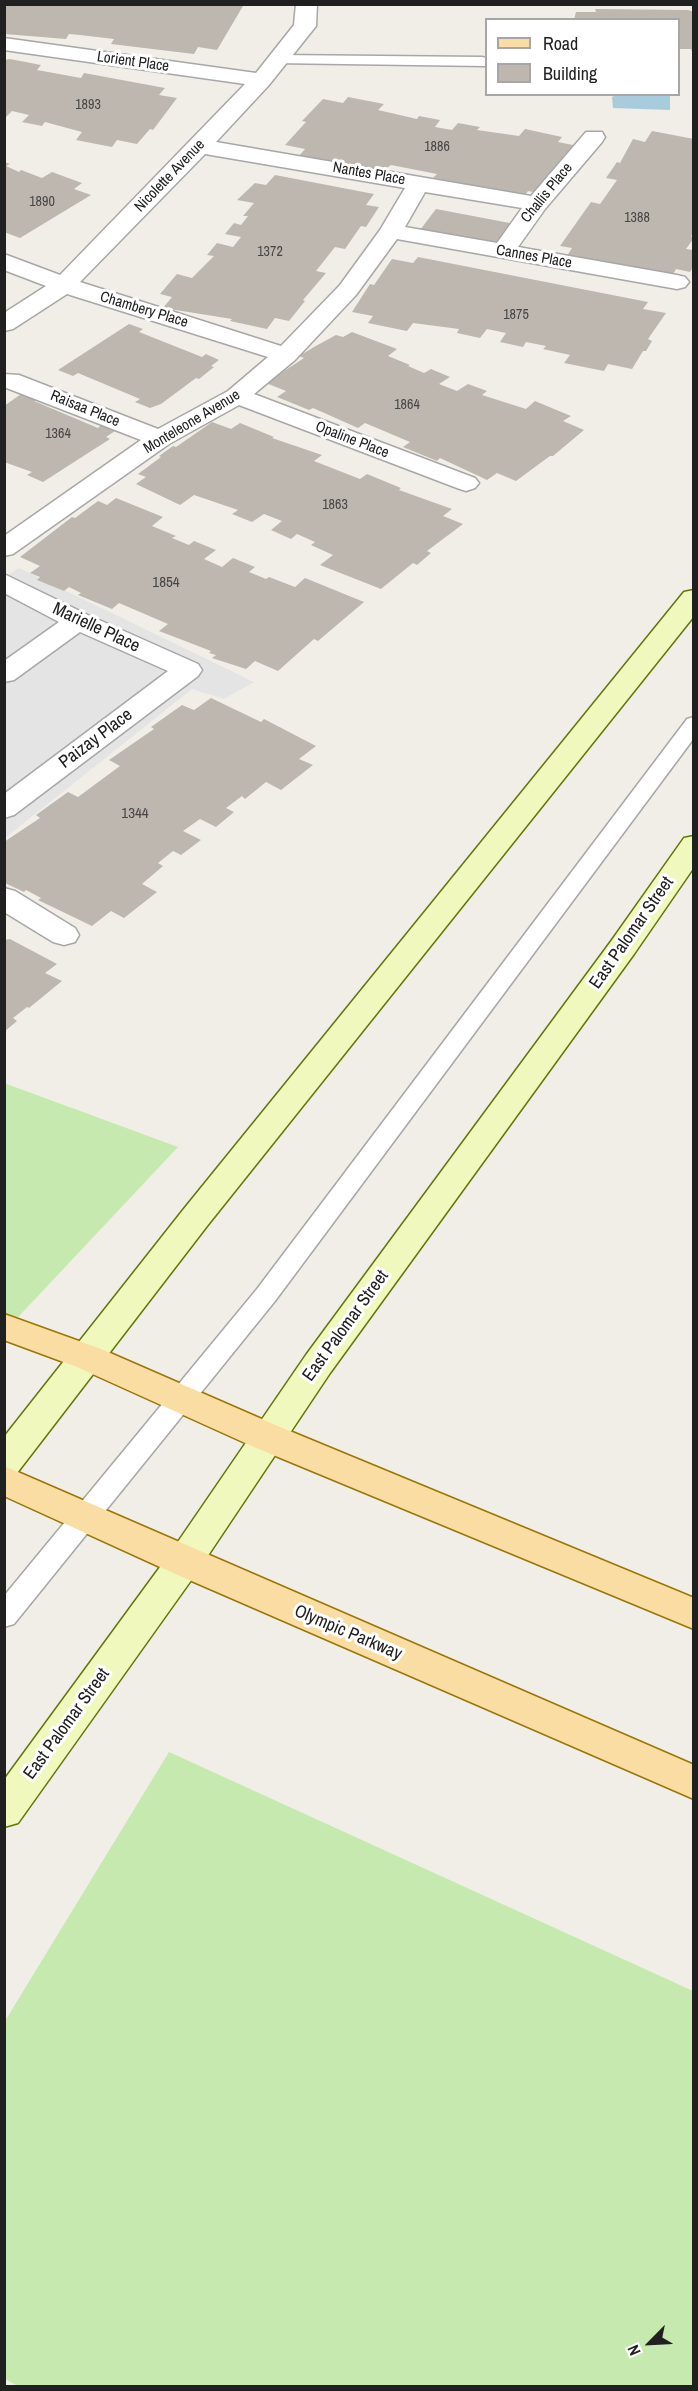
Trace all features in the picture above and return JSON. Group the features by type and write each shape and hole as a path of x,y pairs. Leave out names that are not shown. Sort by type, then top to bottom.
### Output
{"main road":[{"path":"4,1326 88,1358 267,1437 693,1614"},
{"name":"Olympic Parkway","path":"4,1480 184,1562 693,1783"}],"street":[{"name":"Nicolette Avenue","path":"4,324 64,285 200,146 261,80 305,26 307,4"},
{"name":"Lorient Place","path":"4,44 261,80"},
{"name":"Challis Place","path":"503,251 537,204 594,137"},
{"name":"Nantes Place","path":"200,146 537,204"},
{"name":"Monteleone Avenue","path":"4,548 160,439 237,396 286,355 348,290 391,231 419,183"},
{"name":"Cannes Place","path":"391,231 677,282"},
{"name":"Chambery Place","path":"4,261 64,285 286,355"},
{"name":"Raisaa Place","path":"10,380 160,439"},
{"name":"Opaline Place","path":"237,396 466,483"},
{"name":"Marielle Place","path":"4,582 78,621 188,670"},
{"path":"4,1462 88,1358 195,1218 693,598"},
{"path":"4,674 78,621"},
{"name":"Paizay Place","path":"4,809 188,670"},
{"name":"East Palomar Street","path":"4,1811 184,1562 267,1437 623,947 693,845"},
{"path":"4,898 64,935"}],"lane":[{"path":"278,60 482,62"},
{"path":"4,1616 266,1295 693,723"}],"green space":[{"path":"4,1083 178,1147 5,1331 4,1331"},
{"path":"169,1752 693,1991 693,2386 18,2386 5,2379 5,2021"}],"shaded area":[{"path":"19,568 254,682 224,699 192,689 5,838 5,577"}],"water":[{"path":"670,96 670,110 613,108 612,97"}],"building":[{"path":"4,4 231,4 243,6 217,50 198,47 194,54 111,44 114,39 80,35 69,34 66,39 4,34"},
{"path":"595,9 688,10 694,12 694,55 691,49 680,49 680,18 574,18 576,12 596,12"},
{"path":"4,60 41,65 37,70 81,78 84,73 165,88 159,95 177,98 153,130 150,129 137,144 117,140 112,147 76,140 82,132 45,122 42,126 22,122 29,115 12,111 4,119"},
{"path":"348,97 384,104 378,110 417,119 419,116 440,120 435,127 452,130 458,123 480,127 477,130 519,136 525,129 562,137 558,142 578,146 543,194 528,191 523,198 432,179 437,174 391,165 384,170 299,156 305,149 285,145 306,122 302,121 323,99 343,103"},
{"path":"652,131 694,139 694,232 691,236 694,238 686,249 694,250 694,266 690,272 676,269 670,280 565,259 572,248 560,246 591,202 600,204 617,180 606,178 617,162 620,163 633,139 645,142"},
{"path":"4,162 10,164 6,166 19,172 21,170 42,178 52,172 82,183 74,189 91,195 20,238 4,232"},
{"path":"275,175 374,194 366,205 379,207 366,227 361,226 345,249 335,247 316,271 326,273 289,321 275,318 267,329 230,321 232,319 163,308 172,297 160,294 177,274 192,278 214,256 207,255 217,243 233,247 241,237 225,234 234,223 241,225 248,216 243,216 254,203 237,200 255,183 266,185"},
{"path":"436,209 515,224 500,246 420,230"},
{"path":"418,257 648,302 643,309 666,313 648,339 652,341 646,351 643,351 632,369 608,364 604,371 564,363 570,355 543,349 546,346 526,342 523,347 500,342 506,333 487,329 480,338 457,333 459,329 413,323 407,331 368,323 373,316 352,312 370,284 374,285 392,259 413,263"},
{"path":"129,324 143,329 139,332 202,357 206,354 219,360 199,379 196,378 161,404 150,408 135,402 140,399 78,373 73,376 58,370"},
{"path":"352,332 397,349 388,356 410,365 408,366 424,373 431,369 450,377 439,384 457,391 468,384 487,391 482,395 526,409 535,401 571,416 563,421 584,430 553,456 516,481 497,473 487,480 440,458 437,461 403,447 410,442 365,423 358,428 313,408 309,410 277,397 286,391 266,383 304,358 299,356 314,347 336,335 343,337"},
{"path":"24,392 39,398 34,401 98,428 101,425 115,431 106,437 110,439 43,482 27,475 32,472 4,462 4,406"},
{"path":"212,422 231,429 240,423 274,437 272,438 322,455 314,461 360,479 367,474 401,488 399,490 452,509 443,516 463,524 427,551 431,553 417,565 413,563 381,589 320,565 333,555 311,545 315,542 297,534 291,539 271,530 282,521 264,514 252,522 232,514 238,510 194,495 180,505 136,484 146,477 138,474 161,457 159,456"},
{"path":"116,498 163,517 152,526 176,536 172,538 189,545 194,541 216,550 204,559 222,567 233,558 255,567 249,572 266,579 269,577 295,587 305,578 364,602 318,641 314,639 278,671 255,661 246,669 212,658 216,655 209,653 211,651 159,631 168,624 119,603 112,609 78,595 81,593 69,587 64,591 37,580 40,577 30,573 40,566 20,557 72,517 75,518 98,501 107,505"},
{"path":"211,698 261,722 264,719 316,746 299,759 313,765 281,790 266,782 245,799 242,796 226,808 234,812 216,827 200,819 183,831 201,840 181,855 173,851 158,863 163,866 142,884 157,892 124,918 111,911 92,926 38,900 41,898 26,890 24,892 5,883 4,842 40,818 36,815 68,792 78,797 120,766 109,760 154,729 151,727 182,705 194,710"},
{"path":"10,939 57,964 45,973 62,981 13,1018 17,1021 4,1032 4,940"}]}
